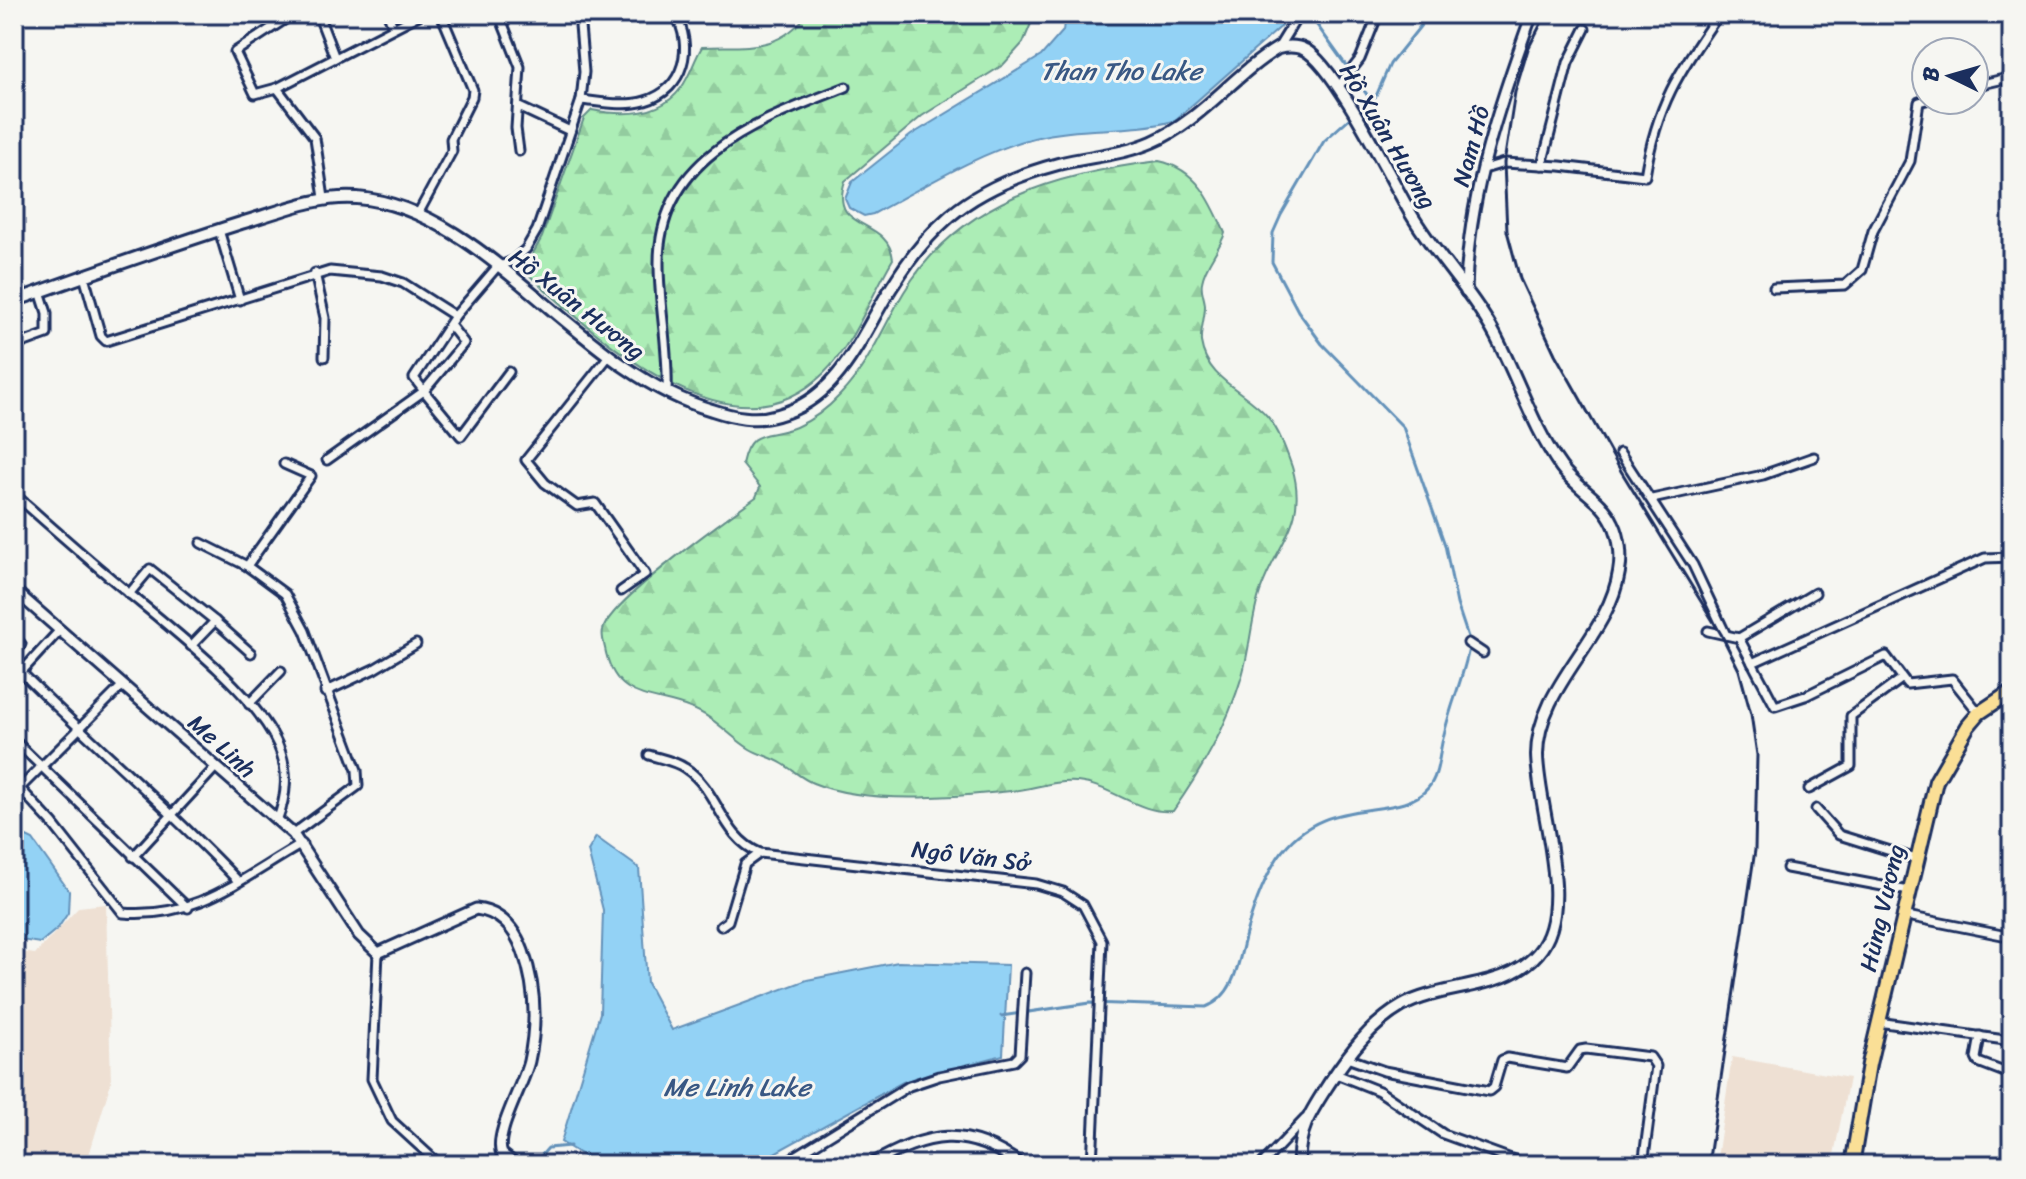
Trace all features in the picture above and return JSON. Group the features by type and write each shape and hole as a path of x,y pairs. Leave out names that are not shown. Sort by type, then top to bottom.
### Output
{"highway":[{"name":"Hùng Vương","path":"1852,1165 1878,1022 1936,781 1953,746 1979,713 2012,691"}],"main road":[{"name":"Hồ Xuân Hương","path":"14,301 219,230 324,198 361,198 419,212 453,232 608,357 667,393 703,408 752,419 795,409 817,395 841,371 865,338 892,286 917,251 954,212 1006,182 1056,165 1128,150 1172,132 1278,48 1296,46 1311,53 1342,90 1429,244 1493,332 1562,469 1597,500 1613,523 1619,543 1620,568 1614,596 1544,716 1538,739 1538,784 1556,891 1556,915 1547,941 1527,964 1506,974 1405,1005 1374,1028 1347,1058 1305,1119 1299,1165"}],"street":[{"path":"293,14 235,52 253,93 262,95 277,88 421,14"},
{"path":"318,14 335,58"},
{"path":"388,14 393,27"},
{"path":"419,212 452,151 451,139 473,90 441,14"},
{"path":"499,14 520,67 516,128 519,151"},
{"path":"509,372 461,436 414,378 455,316 497,267 513,261 526,249 537,230 581,100 584,72 579,14"},
{"path":"581,100 615,104 643,102 673,82 687,50 684,30 675,14"},
{"path":"1278,48 1299,14"},
{"path":"1342,90 1360,59 1378,14"},
{"name":"Nam Hồ","path":"1466,292 1466,250 1484,169 1532,14"},
{"path":"1484,169 1504,163 1645,176 1652,131 1662,106 1682,67 1719,14"},
{"path":"1542,165 1568,63 1585,29"},
{"path":"1990,82 2012,77"},
{"path":"667,393 669,355 659,263 663,228 678,194 719,145 758,122 846,87"},
{"path":"277,88 315,138 324,198"},
{"path":"519,107 570,131"},
{"path":"1774,288 1845,285 1862,270 1873,231 1910,161 1917,116"},
{"path":"219,230 240,300"},
{"path":"84,276 101,336 106,341 240,300 315,273 382,276 418,290 455,316"},
{"path":"315,273 325,318 324,357"},
{"path":"14,346 47,334 47,313 40,291"},
{"path":"327,460 424,391 464,343 450,325"},
{"path":"608,357 526,460 545,483 577,506 595,503 611,522 645,574 621,591"},
{"path":"1620,453 1693,565 1726,635"},
{"path":"1652,499 1763,475 1814,457"},
{"path":"247,566 311,476 284,464"},
{"path":"14,494 191,646 249,704 273,735 283,760 287,789 277,821"},
{"path":"201,543 275,584 296,610 357,770 358,786 293,834"},
{"path":"1752,663 1985,558 2012,557"},
{"path":"129,594 150,569 251,653"},
{"name":"Me Linh","path":"14,590 58,632 293,834 359,935 378,953"},
{"path":"1708,631 1739,638 1815,593"},
{"path":"191,646 215,621"},
{"path":"14,680 58,632"},
{"path":"14,636 21,644 14,656"},
{"path":"1739,638 1777,706 1886,656 1900,680 1912,686 1942,678 1952,679 1979,713"},
{"path":"1468,643 1483,653"},
{"path":"325,692 374,669 416,644"},
{"path":"249,704 281,671"},
{"path":"21,672 77,728 174,813 238,881"},
{"path":"1809,789 1851,766 1851,716 1900,680"},
{"path":"122,686 77,728 43,766 17,785 123,913 156,915 188,908 302,844"},
{"path":"14,740 188,908"},
{"path":"649,755 689,771 734,835 760,853 745,864 728,921 721,926"},
{"path":"133,857 215,768"},
{"path":"1816,809 1839,835 1916,859"},
{"name":"Ngô Văn Sở","path":"760,853 1052,887 1083,905 1099,931 1101,990 1092,1165"},
{"path":"1787,868 1909,891"},
{"path":"440,1165 392,1121 372,1079 378,953 476,909 501,918 520,941 533,986 534,1010 524,1080 500,1137 499,1147 508,1164"},
{"path":"1902,915 2012,937"},
{"path":"781,1165 909,1086 939,1076 1014,1061 1020,1055 1025,973"},
{"path":"1878,1022 2012,1041"},
{"path":"1980,1036 1978,1062 2012,1075"},
{"path":"1347,1058 1384,1071 1489,1091 1494,1087 1502,1060 1507,1058 1567,1068 1580,1050 1586,1049 1650,1057 1656,1066 1643,1165"},
{"path":"1336,1074 1379,1091 1443,1134 1528,1165"},
{"path":"1261,1165 1305,1119"},
{"path":"870,1165 914,1144 957,1137 980,1140 1022,1165"}],"shaded area":[{"path":"106,904 111,1082 86,1165 14,1165 14,951 35,954 79,907"},
{"path":"1732,1057 1849,1078 1832,1165 1716,1165"}],"green space":[{"path":"807,14 1031,14 1032,21 1023,43 1003,65 922,116 845,181 842,198 845,209 851,217 881,236 889,245 893,259 853,334 834,362 823,374 787,398 748,405 708,399 668,382 629,358 529,275 527,264 542,237 584,118 592,110 628,113 663,105 681,88 702,47 747,46 773,41 796,27"},
{"path":"1159,161 1172,165 1193,179 1208,198 1225,233 1202,282 1205,306 1201,342 1205,355 1219,376 1259,408 1272,423 1292,467 1296,486 1294,519 1260,592 1236,694 1213,746 1173,811 1149,809 1102,788 1077,782 1011,791 910,798 834,790 809,781 750,749 699,712 638,693 619,680 611,669 603,639 603,630 610,617 646,581 756,497 760,487 742,464 750,444 761,436 802,424 835,400 867,358 904,292 927,260 953,234 1015,196 1049,183"}],"water":[{"name":"Than Tho Lake","path":"1065,14 1291,14 1284,24 1174,121 1034,138 992,152 873,214 864,216 849,208 845,199 852,182 911,135 1041,56 1063,31"},
{"path":"14,831 33,840 69,891 68,913 58,928 40,943 14,939"},
{"name":"Me Linh Lake","path":"596,837 639,868 647,983 672,1030 807,980 898,962 1008,965 1003,1055 903,1082 753,1165 598,1165 561,1142 600,1013 603,910 588,851"}],"waterway":[{"path":"1309,14 1373,103"},
{"path":"1359,112 1373,103 1390,64 1430,14"},
{"path":"1352,116 1324,141 1281,215 1273,233 1272,262 1298,311 1322,344 1403,427 1445,545 1457,604 1469,640"},
{"path":"1001,1016 1090,1003 1206,1007 1216,1001 1224,994 1235,974 1253,911 1269,873 1296,836 1338,815 1398,805 1415,799 1431,784 1469,648"},
{"path":"533,1165 548,1148 570,1146"}],"railway":[{"path":"1546,14 1528,49 1515,92 1504,163 1507,231 1520,279 1555,354 1621,471 1721,634 1739,670 1751,714 1757,755 1755,850 1708,1165"}]}
